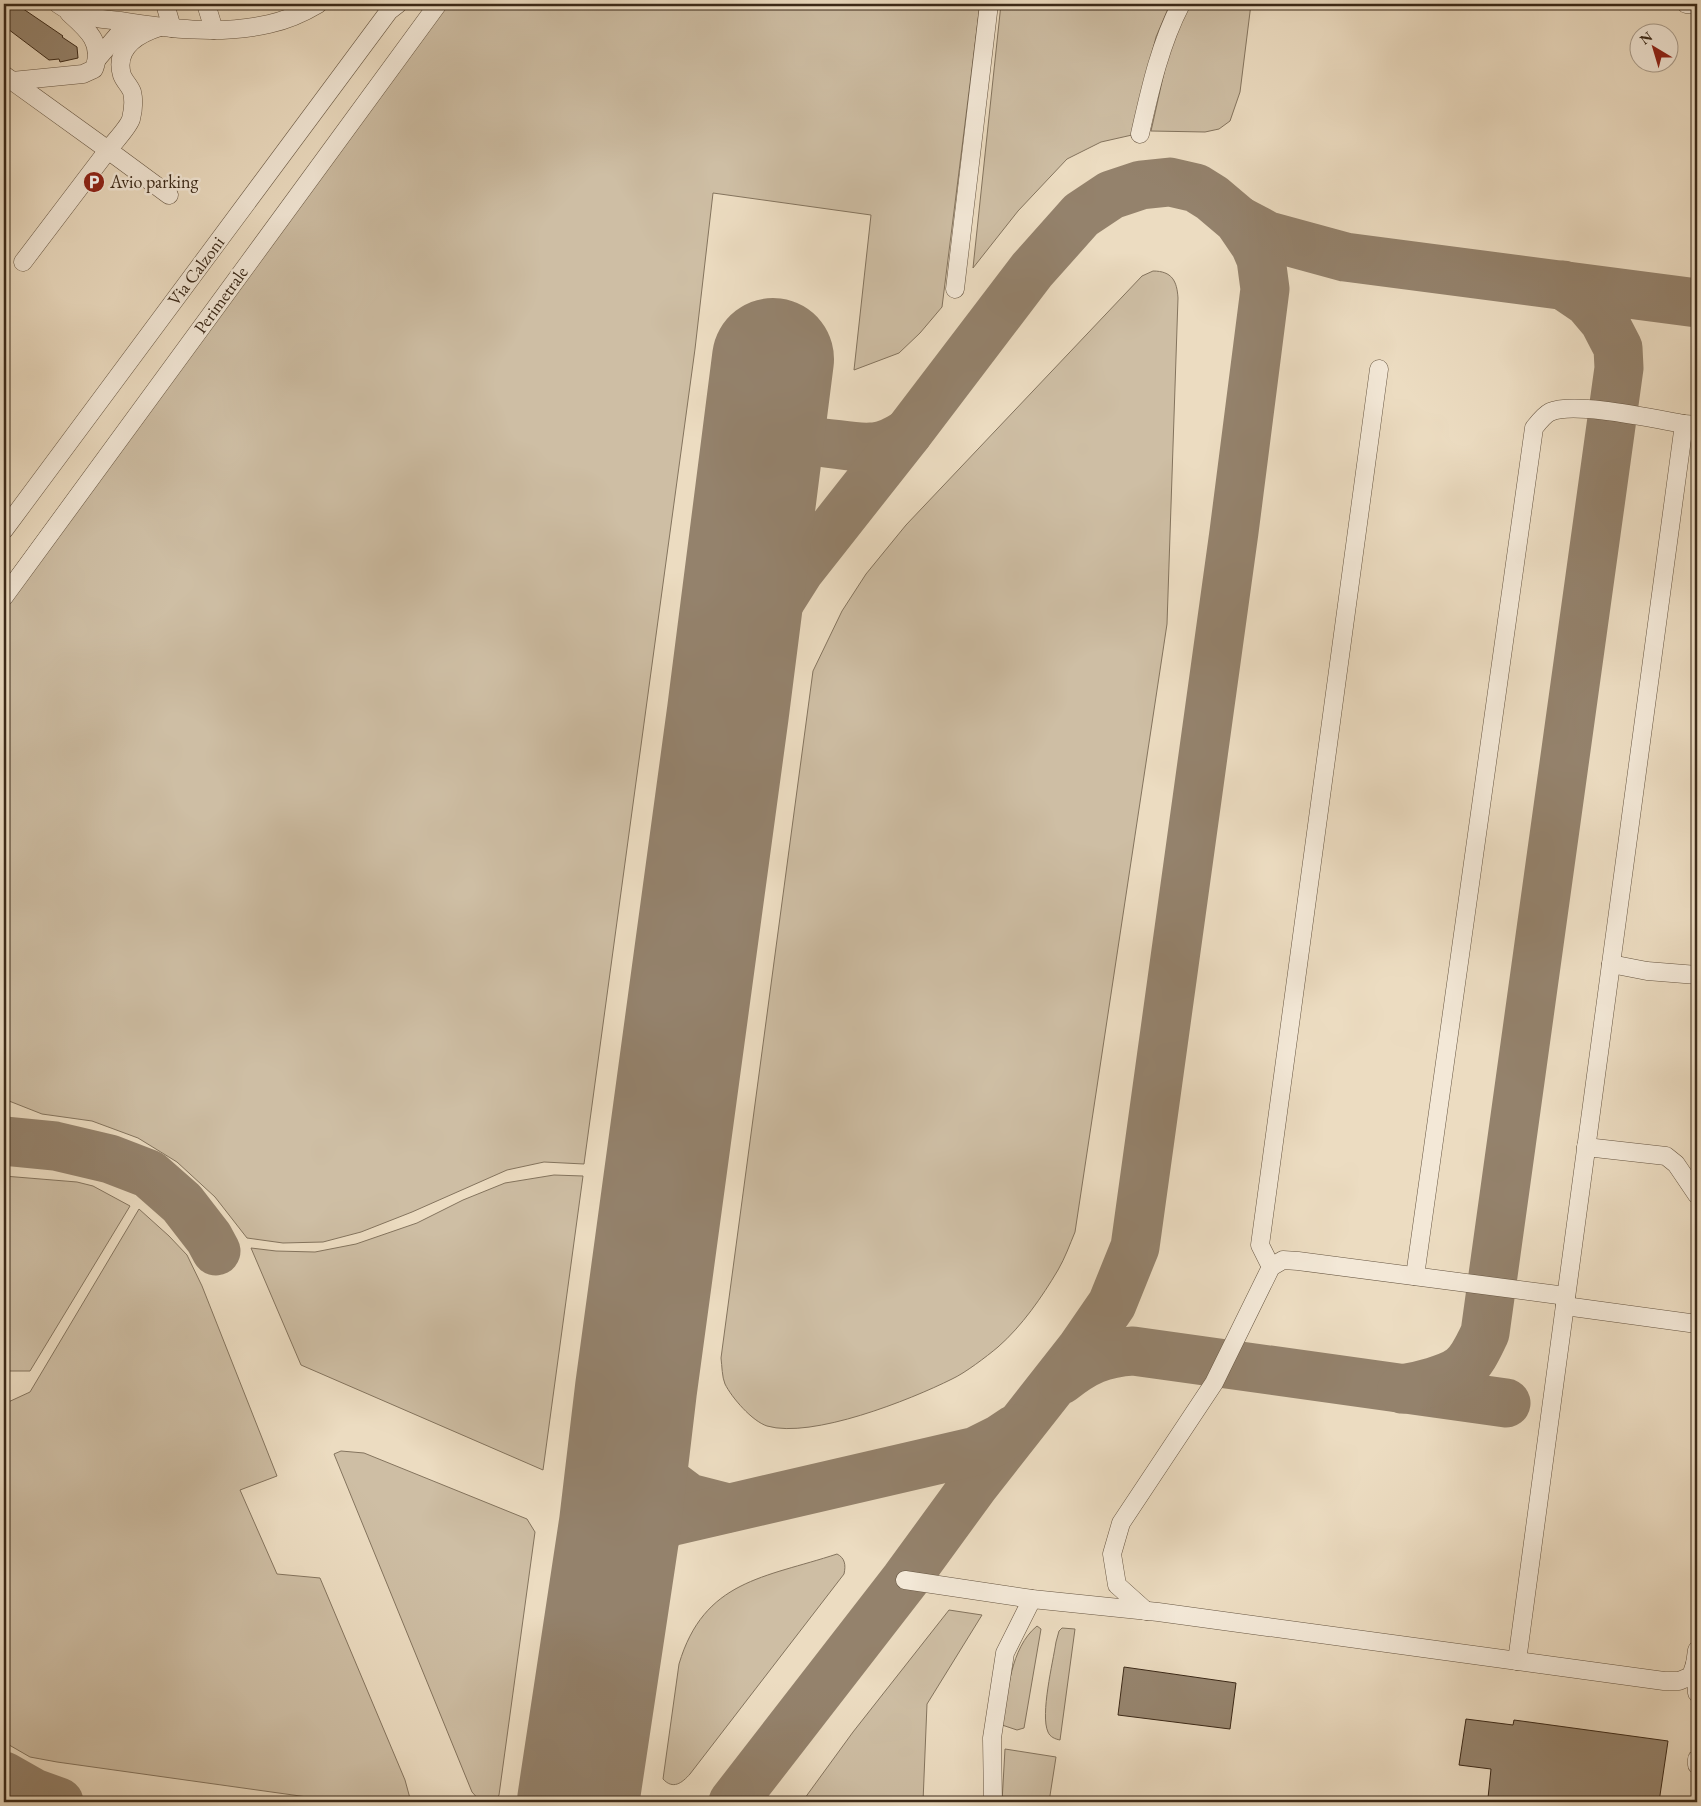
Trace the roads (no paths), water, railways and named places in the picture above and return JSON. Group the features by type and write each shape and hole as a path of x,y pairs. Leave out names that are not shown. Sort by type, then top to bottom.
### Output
{"street":[{"path":"164,4 166,27"},
{"path":"206,4 214,30"},
{"path":"61,6 99,18 128,23 214,30 269,24 296,10 318,4"},
{"name":"Perimetrale","path":"4,597 438,4"},
{"path":"955,289 989,4"},
{"path":"1140,134 1151,85 1170,24 1181,4"},
{"path":"1686,4 1697,5"},
{"path":"61,6 88,29 95,44 98,58"},
{"name":"Via Calzoni","path":"4,530 393,8"},
{"path":"8,78 83,74 94,69 98,58 128,23"},
{"path":"23,262 130,120 133,104 132,92 123,77 120,60 124,49 135,38 147,31 166,27"},
{"path":"8,78 169,195"},
{"path":"1271,1268 1260,1245 1380,369"},
{"path":"1415,1276 1534,428 1549,412 1583,408 1691,425 1611,964 1517,1661"},
{"path":"1611,964 1647,971 1697,976"},
{"path":"1586,1147 1666,1156 1676,1164 1697,1195"},
{"path":"1146,1611 1117,1585 1112,1554 1121,1523 1214,1383 1271,1268 1283,1260 1415,1276 1697,1324"},
{"path":"905,1580 1032,1599 1146,1611 1664,1681 1679,1681 1691,1676 1696,1657"},
{"path":"993,1802 992,1738 1005,1653 1032,1599"},
{"path":"1696,1657 1697,1693"},
{"path":"1697,1759 1697,1765"}],"place":[{"name":"Avio parking","path":"94,182"}]}
